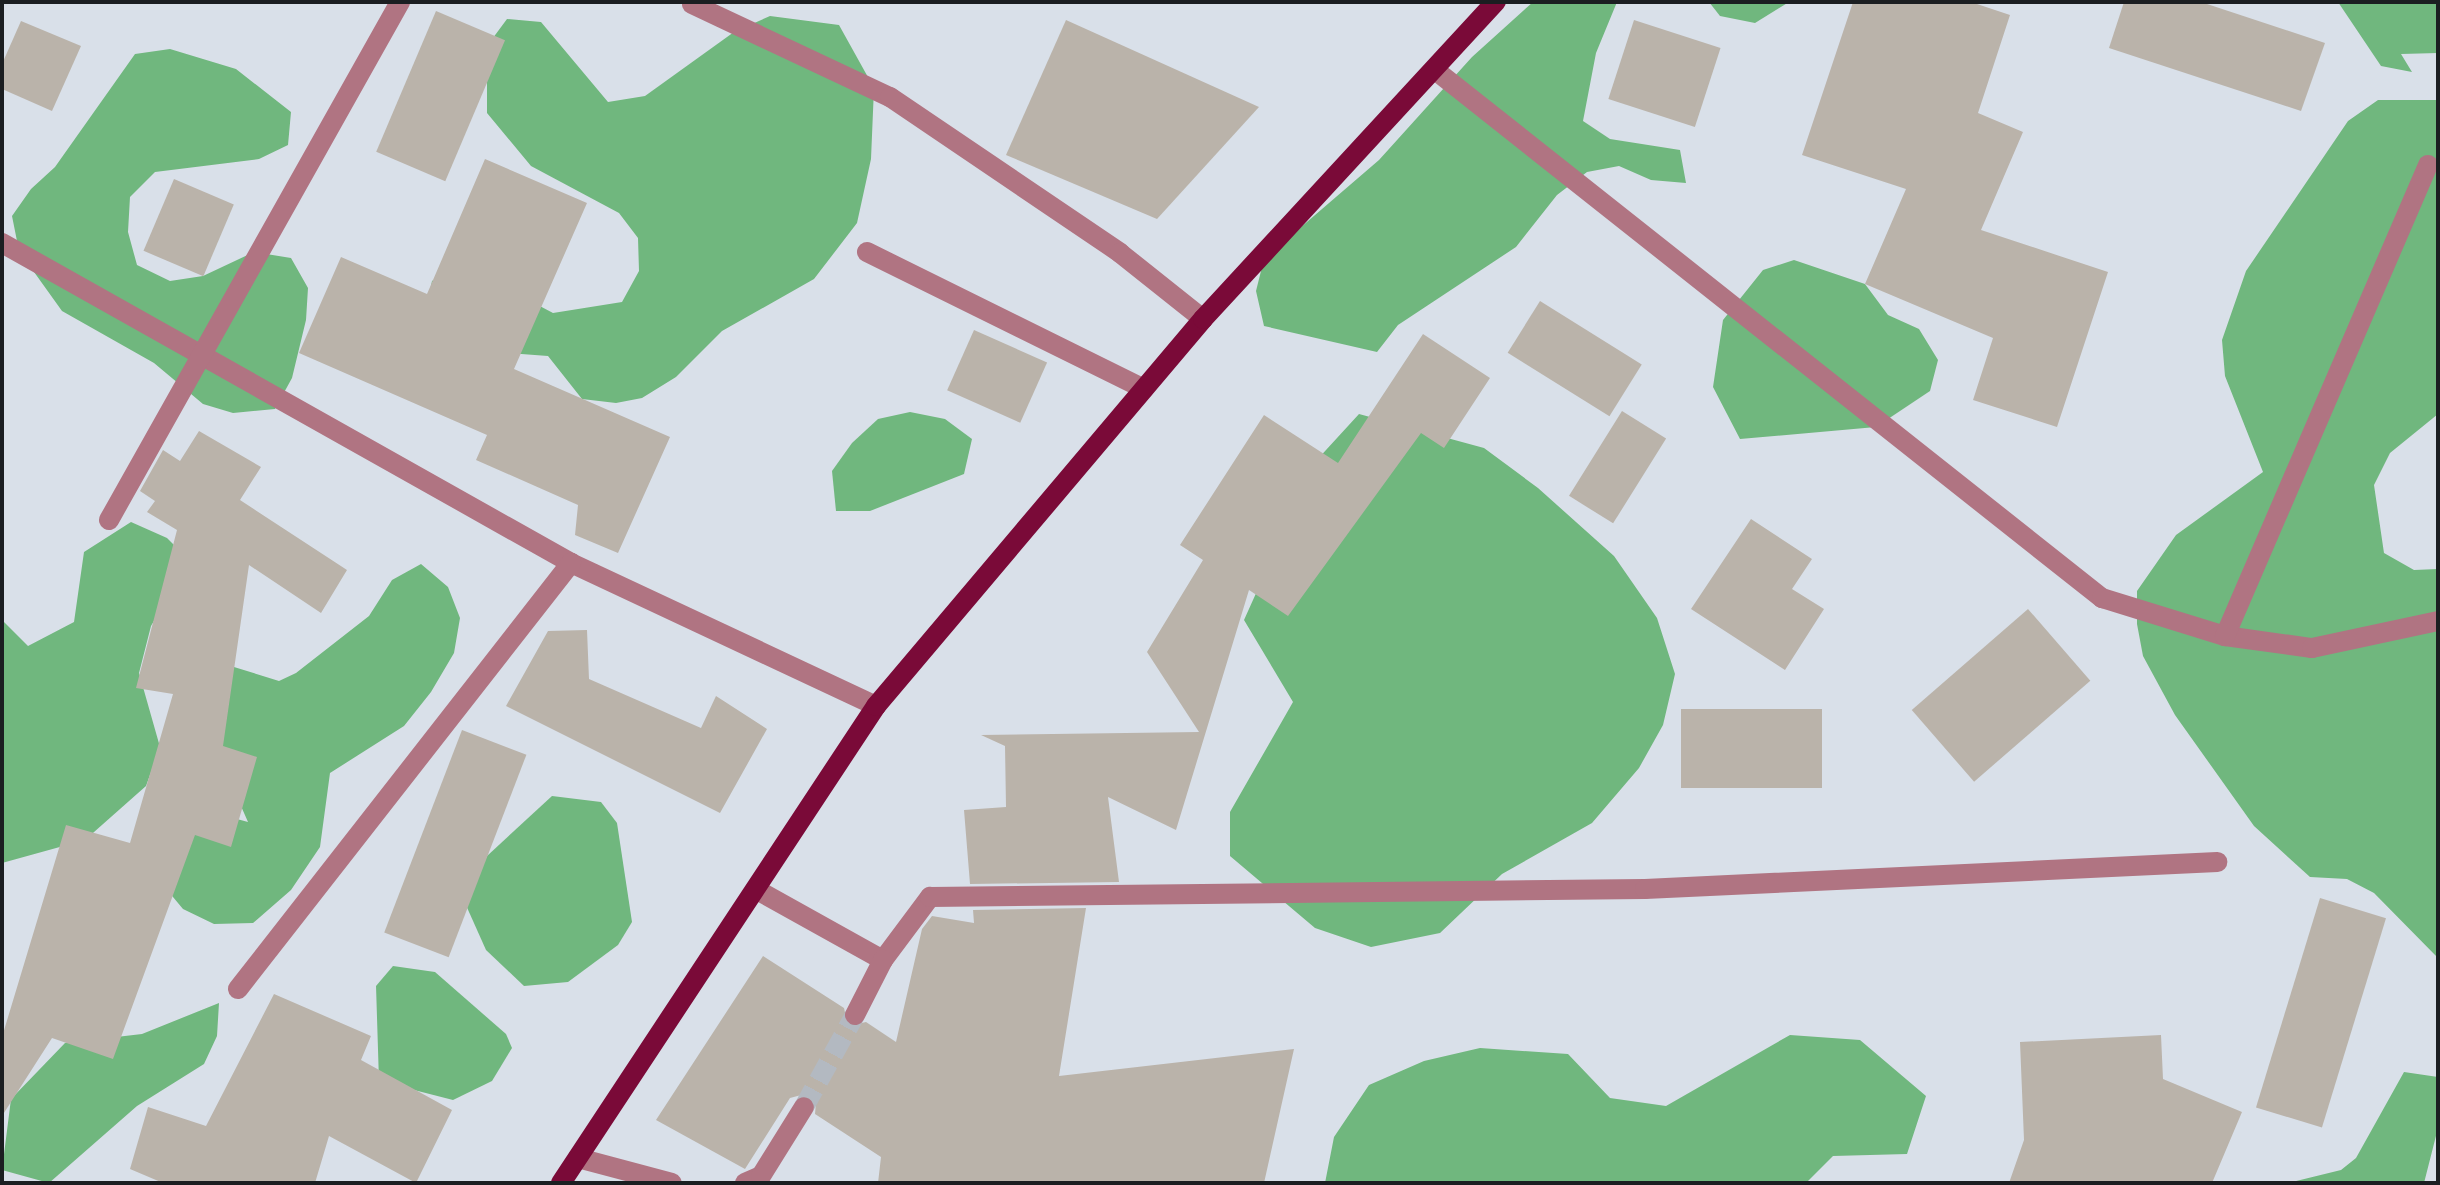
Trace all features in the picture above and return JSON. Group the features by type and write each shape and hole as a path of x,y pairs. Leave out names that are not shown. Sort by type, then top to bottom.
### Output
{"main road":[{"path":"561,1183 876,706 1203,319 1496,2"}],"street":[{"path":"109,520 400,2"},
{"path":"692,4 890,97 1120,253 1203,319"},
{"path":"1435,70 2102,598 2225,636 2312,648 2438,621"},
{"path":"2225,636 2428,165"},
{"path":"2,243 205,354 571,563 876,706"},
{"path":"867,252 1144,389"},
{"path":"238,989 571,563"},
{"path":"855,1015 883,960 930,897 1661,889 2217,862"},
{"path":"757,890 883,960"},
{"path":"745,1183 761,1176 804,1107"},
{"path":"578,1158 672,1183"}],"green space":[{"path":"1533,2 1617,2 1596,53 1583,121 1610,139 1680,150 1686,183 1651,180 1619,166 1587,172 1557,195 1516,247 1398,325 1377,352 1264,326 1256,291 1264,259 1379,160 1472,57"},
{"path":"1709,2 1789,2 1755,23 1720,16"},
{"path":"2338,2 2438,2 2438,53 2401,54 2412,72 2381,66"},
{"path":"770,16 839,25 874,88 871,159 857,223 814,279 722,331 676,377 642,398 616,403 582,399 548,356 479,351 426,311 432,281 460,264 553,313 622,302 639,271 638,238 619,213 531,166 487,113 487,46 507,19 541,22 608,102 645,96 734,32"},
{"path":"170,49 236,69 291,112 288,145 259,159 155,172 130,197 128,232 137,265 170,281 203,276 254,252 291,258 308,288 306,320 292,378 275,409 233,413 203,404 154,363 62,311 19,251 12,216 31,189 55,167 135,54"},
{"path":"2378,100 2438,100 2438,414 2390,453 2374,485 2384,553 2414,570 2438,569 2438,958 2374,893 2347,879 2310,877 2254,826 2175,715 2143,656 2137,624 2137,591 2176,535 2263,472 2225,376 2222,340 2246,271 2348,121"},
{"path":"1794,260 1865,284 1888,315 1919,329 1938,360 1930,391 1876,427 1740,439 1713,387 1723,320 1763,270"},
{"path":"910,412 945,419 972,439 964,474 870,511 836,511 832,471 852,443 878,419"},
{"path":"1359,414 1484,448 1538,488 1614,556 1657,618 1675,674 1663,725 1639,768 1592,823 1502,874 1440,933 1371,947 1315,928 1230,856 1230,812 1293,702 1244,620 1315,462"},
{"path":"131,522 167,538 189,560 151,626 139,673 160,747 146,786 85,840 2,863 2,620 28,646 74,622 84,552"},
{"path":"421,564 448,587 460,618 454,653 431,692 404,726 330,773 320,847 291,890 253,923 214,924 183,909 158,879 211,812 248,822 226,772 207,672 234,667 279,681 296,673 369,616 392,580"},
{"path":"552,796 601,802 617,823 632,922 618,945 568,982 524,986 486,950 465,903 487,856"},
{"path":"393,966 435,972 506,1034 512,1048 492,1081 453,1100 379,1081 376,986"},
{"path":"219,1003 217,1036 204,1064 137,1106 49,1183 2,1170 11,1099 65,1043 142,1034"},
{"path":"1790,1035 1860,1040 1926,1096 1907,1154 1833,1156 1806,1183 1325,1183 1334,1137 1369,1085 1424,1061 1480,1048 1568,1054 1610,1098 1666,1106"},
{"path":"2404,1072 2438,1077 2438,1128 2424,1183 2288,1183 2341,1170 2356,1158"}],"building":[{"path":"1853,2 1971,2 2010,15 1978,113 2023,132 1981,230 2108,272 2057,427 1973,400 1993,338 1865,284 1906,189 1802,155"},
{"path":"2124,2 2201,2 2325,43 2301,111 2109,48"},
{"path":"436,11 505,40 445,181 376,152"},
{"path":"1066,20 1259,107 1157,219 1006,155"},
{"path":"1634,20 1721,48 1695,127 1608,99"},
{"path":"21,21 81,46 52,111 2,89 2,64"},
{"path":"485,159 587,203 514,369 670,437 618,553 575,535 578,505 476,460 487,435 299,353 341,257 427,294"},
{"path":"174,179 234,204 203,276 144,251"},
{"path":"1540,301 1642,365 1609,416 1508,353"},
{"path":"974,330 1047,363 1020,423 947,390"},
{"path":"1423,334 1490,378 1444,448 1421,433 1288,616 1249,590 1176,830 1108,797 1119,882 970,884 964,810 1006,807 1005,746 981,735 1199,732 1147,652 1203,560 1180,545 1264,415 1338,463"},
{"path":"1622,411 1666,439 1613,523 1569,496"},
{"path":"199,431 261,467 240,500 347,570 321,613 249,565 223,746 257,757 231,847 195,835 113,1059 52,1038 2,1116 2,1037 66,825 130,843 173,694 136,688 177,530 147,512 155,501 140,491 163,450 180,461"},
{"path":"1751,519 1812,559 1792,589 1824,609 1785,670 1691,609"},
{"path":"2028,609 2090,681 1974,782 1912,710"},
{"path":"587,630 589,679 701,728 716,696 767,729 720,813 506,706 548,631"},
{"path":"1681,709 1822,709 1822,788 1681,788"},
{"path":"462,730 526,755 449,957 384,933"},
{"path":"2320,898 2386,918 2322,1128 2256,1107"},
{"path":"1086,908 1059,1076 1294,1049 1264,1183 878,1183 881,1157 815,1114 816,1102 805,1094 790,1098 745,1169 656,1120 763,956 844,1008 848,1026 866,1022 896,1042 922,929 932,916 974,923 973,910"},
{"path":"274,994 371,1036 361,1060 452,1110 416,1183 329,1136 315,1183 163,1183 130,1169 148,1107 206,1126"},
{"path":"2161,1035 2163,1079 2242,1112 2212,1183 2009,1183 2024,1140 2020,1042"}],"tunnel":[{"path":"804,1107 855,1015"}]}
